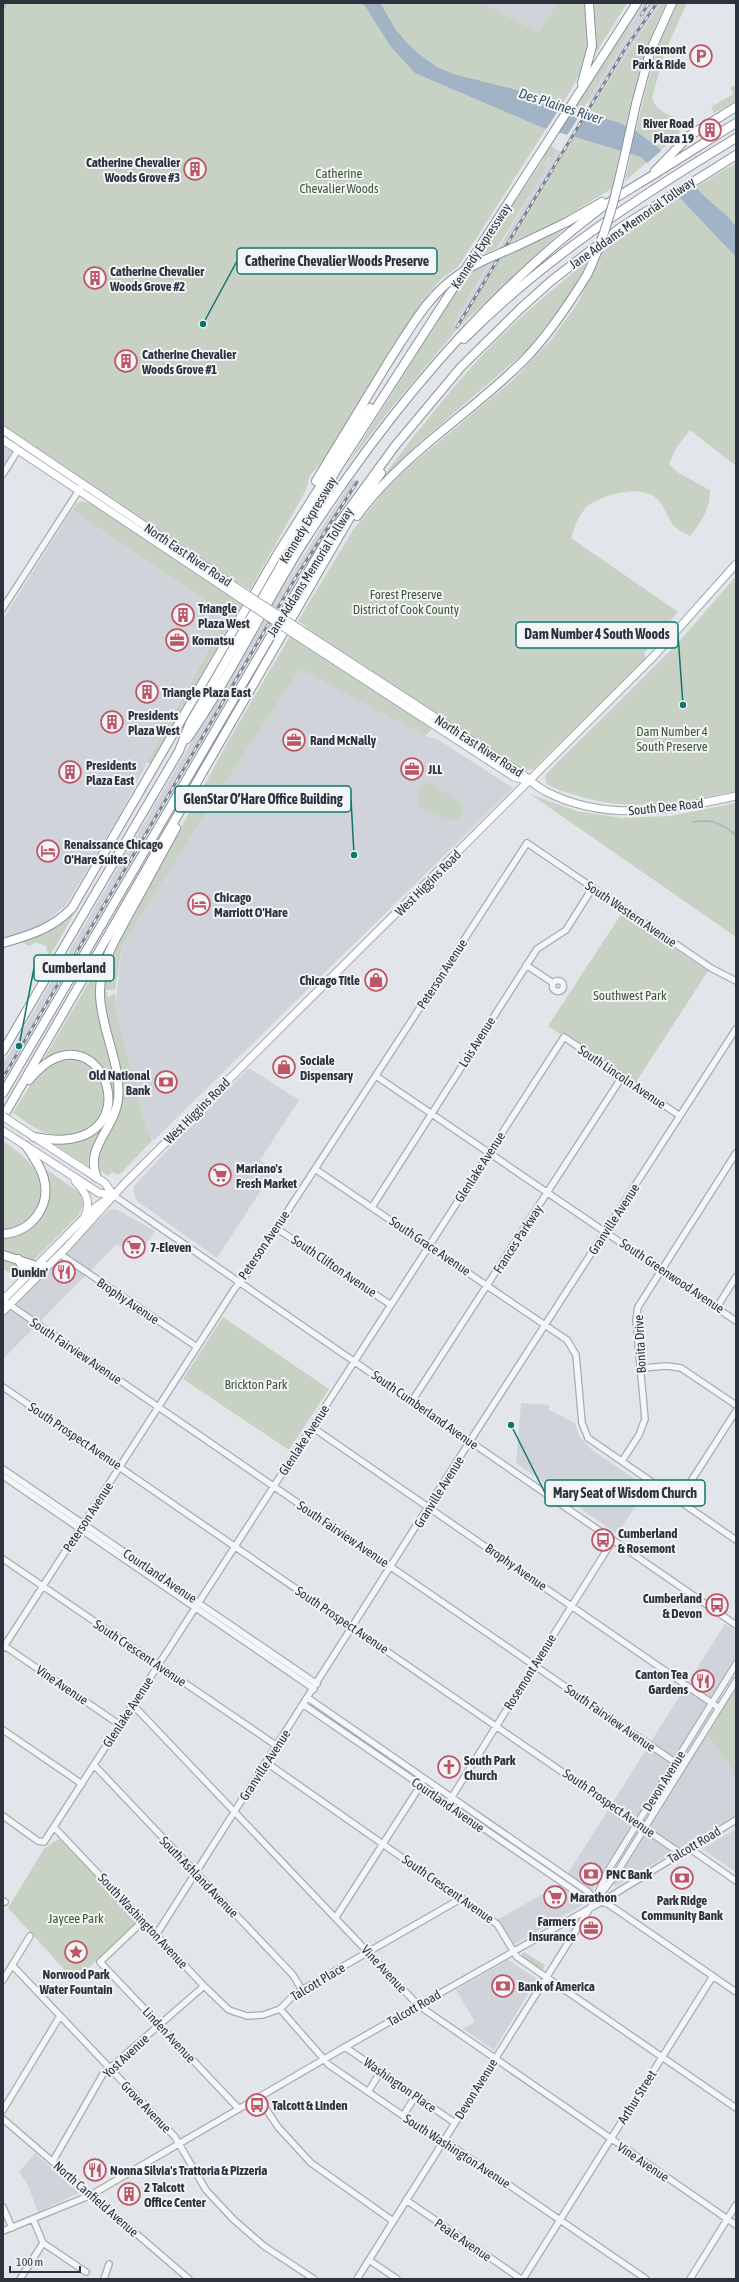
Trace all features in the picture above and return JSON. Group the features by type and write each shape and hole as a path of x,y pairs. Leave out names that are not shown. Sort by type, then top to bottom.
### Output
{"highway":[{"path":"576,98 587,67 592,46 589,3"},
{"name":"Kennedy Expressway","path":"3,1051 178,751 190,723 338,467 637,3"},
{"path":"332,551 371,498 399,468 514,369 538,346 563,313 587,275 605,232 613,207 636,104 650,52 672,3"},
{"path":"648,178 678,146 699,129 736,106"},
{"path":"696,148 736,123"},
{"path":"696,148 736,127"},
{"name":"Jane Addams Memorial Tollway","path":"391,418 448,355 503,304 579,242 656,188 736,138"},
{"name":"Jane Addams Memorial Tollway","path":"178,751 196,726 302,545 343,483 391,418 440,357 478,317 561,241 623,193 696,148"},
{"name":"Jane Addams Memorial Tollway","path":"3,1093 328,538 370,479 431,402 491,336 551,281 620,228 736,155"},
{"path":"278,553 326,463 389,361 427,304 448,282 470,267 567,222 604,200 623,193"},
{"path":"3,943 46,929 62,918 72,908 278,553 344,446 448,298"},
{"path":"3,1116 361,501 422,419 431,402"},
{"path":"97,1178 94,1170 93,1157 113,1120 119,1088 101,1007 100,984 103,966 204,770"},
{"path":"10,1104 35,1073 53,1059 62,1056 78,1056 95,1065 101,1071 108,1085 109,1098 105,1114 97,1126 87,1133 66,1140 34,1137"},
{"path":"3,1234 20,1230 29,1225 39,1214 43,1205 46,1192 44,1178 37,1162 26,1146"},
{"path":"3,1255 17,1258 36,1266 48,1266"},
{"path":"17,1258 25,1270 25,1277"}],"main road":[{"name":"North East River Road","path":"3,430 83,484 238,593"},
{"name":"North East River Road","path":"3,440 78,492 518,770 531,781"},
{"name":"West Higgins Road","path":"5,1302 48,1266 113,1195 531,781 677,633 736,564"},
{"name":"South Dee Road","path":"531,781 544,791 564,799 582,805 619,812 687,807 736,796"},
{"path":"3,1116 97,1178 105,1184 113,1195"},
{"path":"3,1132 98,1193 113,1195"},
{"path":"68,1174 86,1193 88,1208 84,1219"},
{"name":"West Higgins Road","path":"3,1311 5,1302 25,1277 93,1209 113,1195"}],"street":[{"path":"3,474 18,450"},
{"path":"3,608 83,484"},
{"name":"South Western Avenue","path":"527,843 711,968 736,981"},
{"name":"Peterson Avenue","path":"4,1646 197,1347 376,1076 527,843"},
{"name":"Lois Avenue","path":"372,1207 537,949 566,930 593,887"},
{"path":"526,965 553,983"},
{"name":"Granville Avenue","path":"156,1936 304,1705 470,1441 736,1029"},
{"name":"South Lincoln Avenue","path":"564,1037 680,1116"},
{"name":"Glenlake Avenue","path":"3,1816 38,1841 44,1842 564,1037"},
{"name":"South Greenwood Avenue","path":"376,1076 736,1320"},
{"name":"Frances Parkway","path":"412,1401 622,1076"},
{"name":"Bonita Drive","path":"622,1461 644,1425 637,1313 642,1300 661,1269 736,1153"},
{"name":"South Grace Avenue","path":"315,1169 546,1324"},
{"name":"South Cumberland Avenue","path":"113,1195 736,1625"},
{"name":"South Clifton Avenue","path":"276,1228 391,1305"},
{"name":"Brophy Avenue","path":"60,1254 197,1347"},
{"path":"717,1307 736,1277"},
{"name":"South Fairview Avenue","path":"5,1302 682,1768"},
{"path":"546,1324 567,1340 576,1355 582,1423 586,1435 735,1538"},
{"path":"641,1368 667,1366 681,1368 736,1404"},
{"name":"South Prospect Avenue","path":"3,1387 680,1853"},
{"path":"679,1500 736,1411"},
{"name":"Brophy Avenue","path":"312,1427 720,1708"},
{"name":"Courtland Avenue","path":"3,1469 82,1527"},
{"name":"Courtland Avenue","path":"3,1476 82,1527 315,1686"},
{"name":"Rosemont Avenue","path":"448,1804 613,1540"},
{"name":"South Crescent Avenue","path":"3,1559 277,1746"},
{"name":"Vine Avenue","path":"4,1646 120,1725"},
{"name":"Devon Avenue","path":"357,2279 590,1908 606,1874 736,1664"},
{"name":"Devon Avenue","path":"595,1899 616,1874 736,1681"},
{"name":"Courtland Avenue","path":"308,1698 587,1891 595,1899"},
{"name":"Vine Avenue","path":"133,1705 336,1917 418,2006 494,2060 736,2225"},
{"name":"Courtland Avenue","path":"304,1705 582,1896 601,1902 736,1992"},
{"path":"3,1730 82,1784"},
{"name":"South Crescent Avenue","path":"267,1763 462,1898 499,1926 517,1957 736,2108"},
{"name":"South Ashland Avenue","path":"94,1765 293,1975 302,1990"},
{"path":"336,1917 425,1779"},
{"name":"Talcott Road","path":"3,2231 92,2195 324,2059 601,1902 736,1820"},
{"name":"South Washington Avenue","path":"54,1827 204,1986 234,2013"},
{"path":"689,1848 736,1881"},
{"name":"Talcott Place","path":"234,2013 255,2016 280,2009 292,1996 462,1898"},
{"name":"Linden Avenue","path":"143,1921 100,1962 239,2109"},
{"path":"3,1980 30,1936"},
{"name":"Grove Avenue","path":"12,1965 110,2070 176,2137 178,2144 206,2190 233,2219 264,2246 314,2279"},
{"name":"Arthur Street","path":"522,2279 713,1976"},
{"name":"Yost Avenue","path":"53,2161 104,2074 204,1986"},
{"name":"South Washington Avenue","path":"280,2009 324,2059 368,2092 443,2142 449,2144 646,2279"},
{"path":"3,2110 60,2016"},
{"name":"Washington Place","path":"345,2047 455,2123"},
{"path":"368,2092 381,2071"},
{"path":"403,2116 416,2095"},
{"path":"258,2097 278,2127 311,2164 393,2221"},
{"name":"North Canfield Avenue","path":"3,2119 187,2278"},
{"name":"Peale Avenue","path":"406,2200 522,2279"},
{"path":"690,2279 736,2205"},
{"path":"3,2207 12,2228"},
{"path":"33,2219 43,2243 86,2272"},
{"path":"20,2279 43,2243"},
{"path":"369,2260 397,2279"},
{"path":"104,2279 109,2264"}],"shaded area":[{"path":"482,3 557,3 539,32"},
{"path":"643,3 660,3 594,106 587,103 627,35 629,24"},
{"path":"557,150 565,153 458,328 453,324 547,167 543,165 549,156 553,157"},
{"path":"3,444 17,453 3,474"},
{"path":"353,479 359,483 300,574 3,1080 3,1064 273,603"},
{"path":"72,510 227,615 168,722 120,815 66,905 40,927 3,940 3,619"},
{"path":"302,668 425,736 437,739 513,788 153,1141 151,1134 148,1134 115,1006 122,946 225,783"},
{"path":"249,1068 299,1100 260,1160 274,1170 217,1258 137,1201 133,1191 135,1185 160,1158"},
{"path":"116,1209 155,1231 137,1258 117,1244 3,1359 3,1314 109,1210"},
{"path":"521,1403 549,1405 549,1410 575,1423 579,1436 592,1450 648,1488 617,1534 516,1463"},
{"path":"725,1624 736,1631 736,1658 584,1904 513,1945 495,1921 562,1883"},
{"path":"707,1734 736,1775 736,1815 616,1886 613,1883"},
{"path":"736,1829 736,1872 702,1849"},
{"path":"508,1960 537,1979 494,2050 463,2029 475,2022 456,1990"},
{"path":"35,2153 79,2193 38,2212 27,2183 19,2172"}],"green space":[{"name":"Catherine Chevalier Woods","path":"3,3 482,3 539,32 557,3 584,3 587,7 588,28 585,57 574,85 458,267 441,279 421,303 322,462 310,475 306,490 250,590 239,583 237,585 3,427"},
{"path":"594,3 627,3 596,53"},
{"path":"661,3 666,3 653,33 638,79 627,126 588,113"},
{"path":"678,3 687,3 664,54 652,98 660,110 672,116 680,133 661,150 636,131 648,82 658,50 670,18"},
{"path":"629,24 627,35 582,111 573,110"},
{"path":"736,85 736,101 714,113 711,107 733,94 730,88"},
{"path":"573,137 621,151 613,188 557,222 508,244"},
{"path":"550,145 557,150 553,158 549,156 543,165 547,167 497,248 479,256 542,162"},
{"path":"631,154 641,157 647,162 625,181"},
{"name":"Forest Preserve District of Cook County","path":"736,163 736,466 690,430 676,448 669,464 677,472 710,490 707,509 690,536 674,526 662,504 649,494 640,492 618,493 598,500 584,510 576,524 571,538 678,612 644,653 646,659 533,769 522,771 461,729 305,629 306,626 298,621 353,530 388,487 411,465 513,380 550,341 578,303 604,248 672,201"},
{"path":"563,230 458,328 500,257"},
{"path":"590,259 567,299 526,351 417,445 381,480 460,379 489,348 538,302"},
{"path":"490,261 453,324 458,328 387,413 343,471 470,270"},
{"path":"82,501 94,505 242,604 150,764 147,762 227,615 72,510 77,503"},
{"name":"Dam Number 4 South Preserve","path":"736,576 736,791 677,802 638,805 599,801 567,792 547,784 545,778 547,773 679,642"},
{"path":"290,636 430,727 431,730 425,736 301,669 225,783 122,946 115,990 106,990 108,997 115,993 115,1007 148,1134 151,1134 152,1141 118,1175 112,1172 108,1176 98,1169 98,1161 103,1144 117,1117 122,1098 119,1064 106,1019 103,1001 104,982 110,957 233,733"},
{"path":"429,782 461,803 464,811 460,818 449,821 420,808 418,797 420,789"},
{"path":"530,794 576,811 622,818 670,816 736,803 736,937"},
{"path":"76,910 49,958 46,948 48,947 36,942 29,946 20,941 51,930"},
{"name":"Southwest Park","path":"622,913 708,971 636,1082 565,1033 560,1034 548,1026"},
{"path":"102,960 98,979 98,997 100,1014 115,1081 115,1099 106,1125 92,1148 88,1166 54,1144 83,1140 101,1128 110,1109 111,1088 104,1070 90,1056 69,1052 43,1060"},
{"path":"75,1059 91,1067 101,1079 105,1093 103,1107 96,1120 85,1130 69,1135 45,1133 13,1113 33,1080 54,1062"},
{"path":"3,1141 22,1155 37,1171 41,1182 41,1198 35,1212 25,1222 11,1228 3,1229"},
{"path":"44,1168 80,1193 84,1203 78,1216 32,1262 18,1255 3,1252 3,1237 19,1235 39,1221 44,1214 49,1194"},
{"path":"3,1259 15,1261 21,1271 16,1277 3,1269"},
{"name":"Brickton Park","path":"223,1317 329,1389 289,1450 183,1379"},
{"path":"736,1688 736,1775 707,1734"},
{"name":"Jaycee Park","path":"58,1839 63,1841 137,1919 134,1924 75,1981 8,1908 44,1849"},
{"path":"524,1952 545,1965 542,1971 524,1960 522,1953"}],"water":[{"path":"363,3 380,3 396,30 407,43 420,55 437,67 453,74 517,90 560,107 588,113 620,123 636,131 661,150 702,194 728,217 736,227 736,257 641,157 541,127 415,73 391,47"}],"pier":[{"path":"561,106 574,108 558,134 545,131"},
{"path":"583,110 589,111 572,139 566,137"},
{"path":"663,149 697,186 678,198 646,164"}],"waterway":[{"path":"3,10 6,3"},
{"path":"693,822 706,821 716,823 726,827 736,835"}],"railway":[{"path":"641,15 649,3"},
{"path":"457,327 625,49 657,3"},
{"path":"3,1078 296,577 357,482"}],"place":[{"name":"Rosemont Park & Ride","path":"701,56"},
{"name":"River Road Plaza 19","path":"710,130"},
{"name":"Catherine Chevalier Woods Grove #3","path":"195,169"},
{"name":"Catherine Chevalier Woods Grove #2","path":"95,278"},
{"name":"Catherine Chevalier Woods Preserve","path":"203,324"},
{"name":"Catherine Chevalier Woods Grove #1","path":"126,361"},
{"name":"Triangle Plaza West","path":"183,615"},
{"name":"Komatsu","path":"177,640"},
{"name":"Triangle Plaza East","path":"147,692"},
{"name":"Dam Number 4 South Woods","path":"683,705"},
{"name":"Presidents Plaza West","path":"112,722"},
{"name":"Rand McNally","path":"294,740"},
{"name":"JLL","path":"412,769"},
{"name":"Presidents Plaza East","path":"70,772"},
{"name":"Renaissance Chicago O'Hare Suites","path":"48,851"},
{"name":"GlenStar O’Hare Office Building","path":"354,855"},
{"name":"Chicago Marriott O'Hare","path":"199,904"},
{"name":"Chicago Title","path":"376,980"},
{"name":"Cumberland","path":"19,1046"},
{"name":"Sociale Dispensary","path":"284,1067"},
{"name":"Old National Bank","path":"166,1082"},
{"name":"Mariano's Fresh Market","path":"220,1175"},
{"name":"7-Eleven","path":"134,1247"},
{"name":"Dunkin'","path":"64,1272"},
{"name":"Mary Seat of Wisdom Church","path":"511,1425"},
{"name":"Cumberland & Rosemont","path":"603,1540"},
{"name":"Cumberland & Devon","path":"717,1605"},
{"name":"Canton Tea Gardens","path":"703,1681"},
{"name":"South Park Church","path":"449,1767"},
{"name":"PNC Bank","path":"591,1874"},
{"name":"Park Ridge Community Bank","path":"682,1878"},
{"name":"Marathon","path":"555,1897"},
{"name":"Farmers Insurance","path":"591,1928"},
{"name":"Norwood Park Water Fountain","path":"76,1952"},
{"name":"Bank of America","path":"503,1986"},
{"name":"Talcott & Linden","path":"257,2105"},
{"name":"Nonna Silvia's Trattoria & Pizzeria","path":"95,2170"},
{"name":"2 Talcott Office Center","path":"129,2194"}],"water label":[{"name":"Des Plaines River","path":"561,106"}]}
